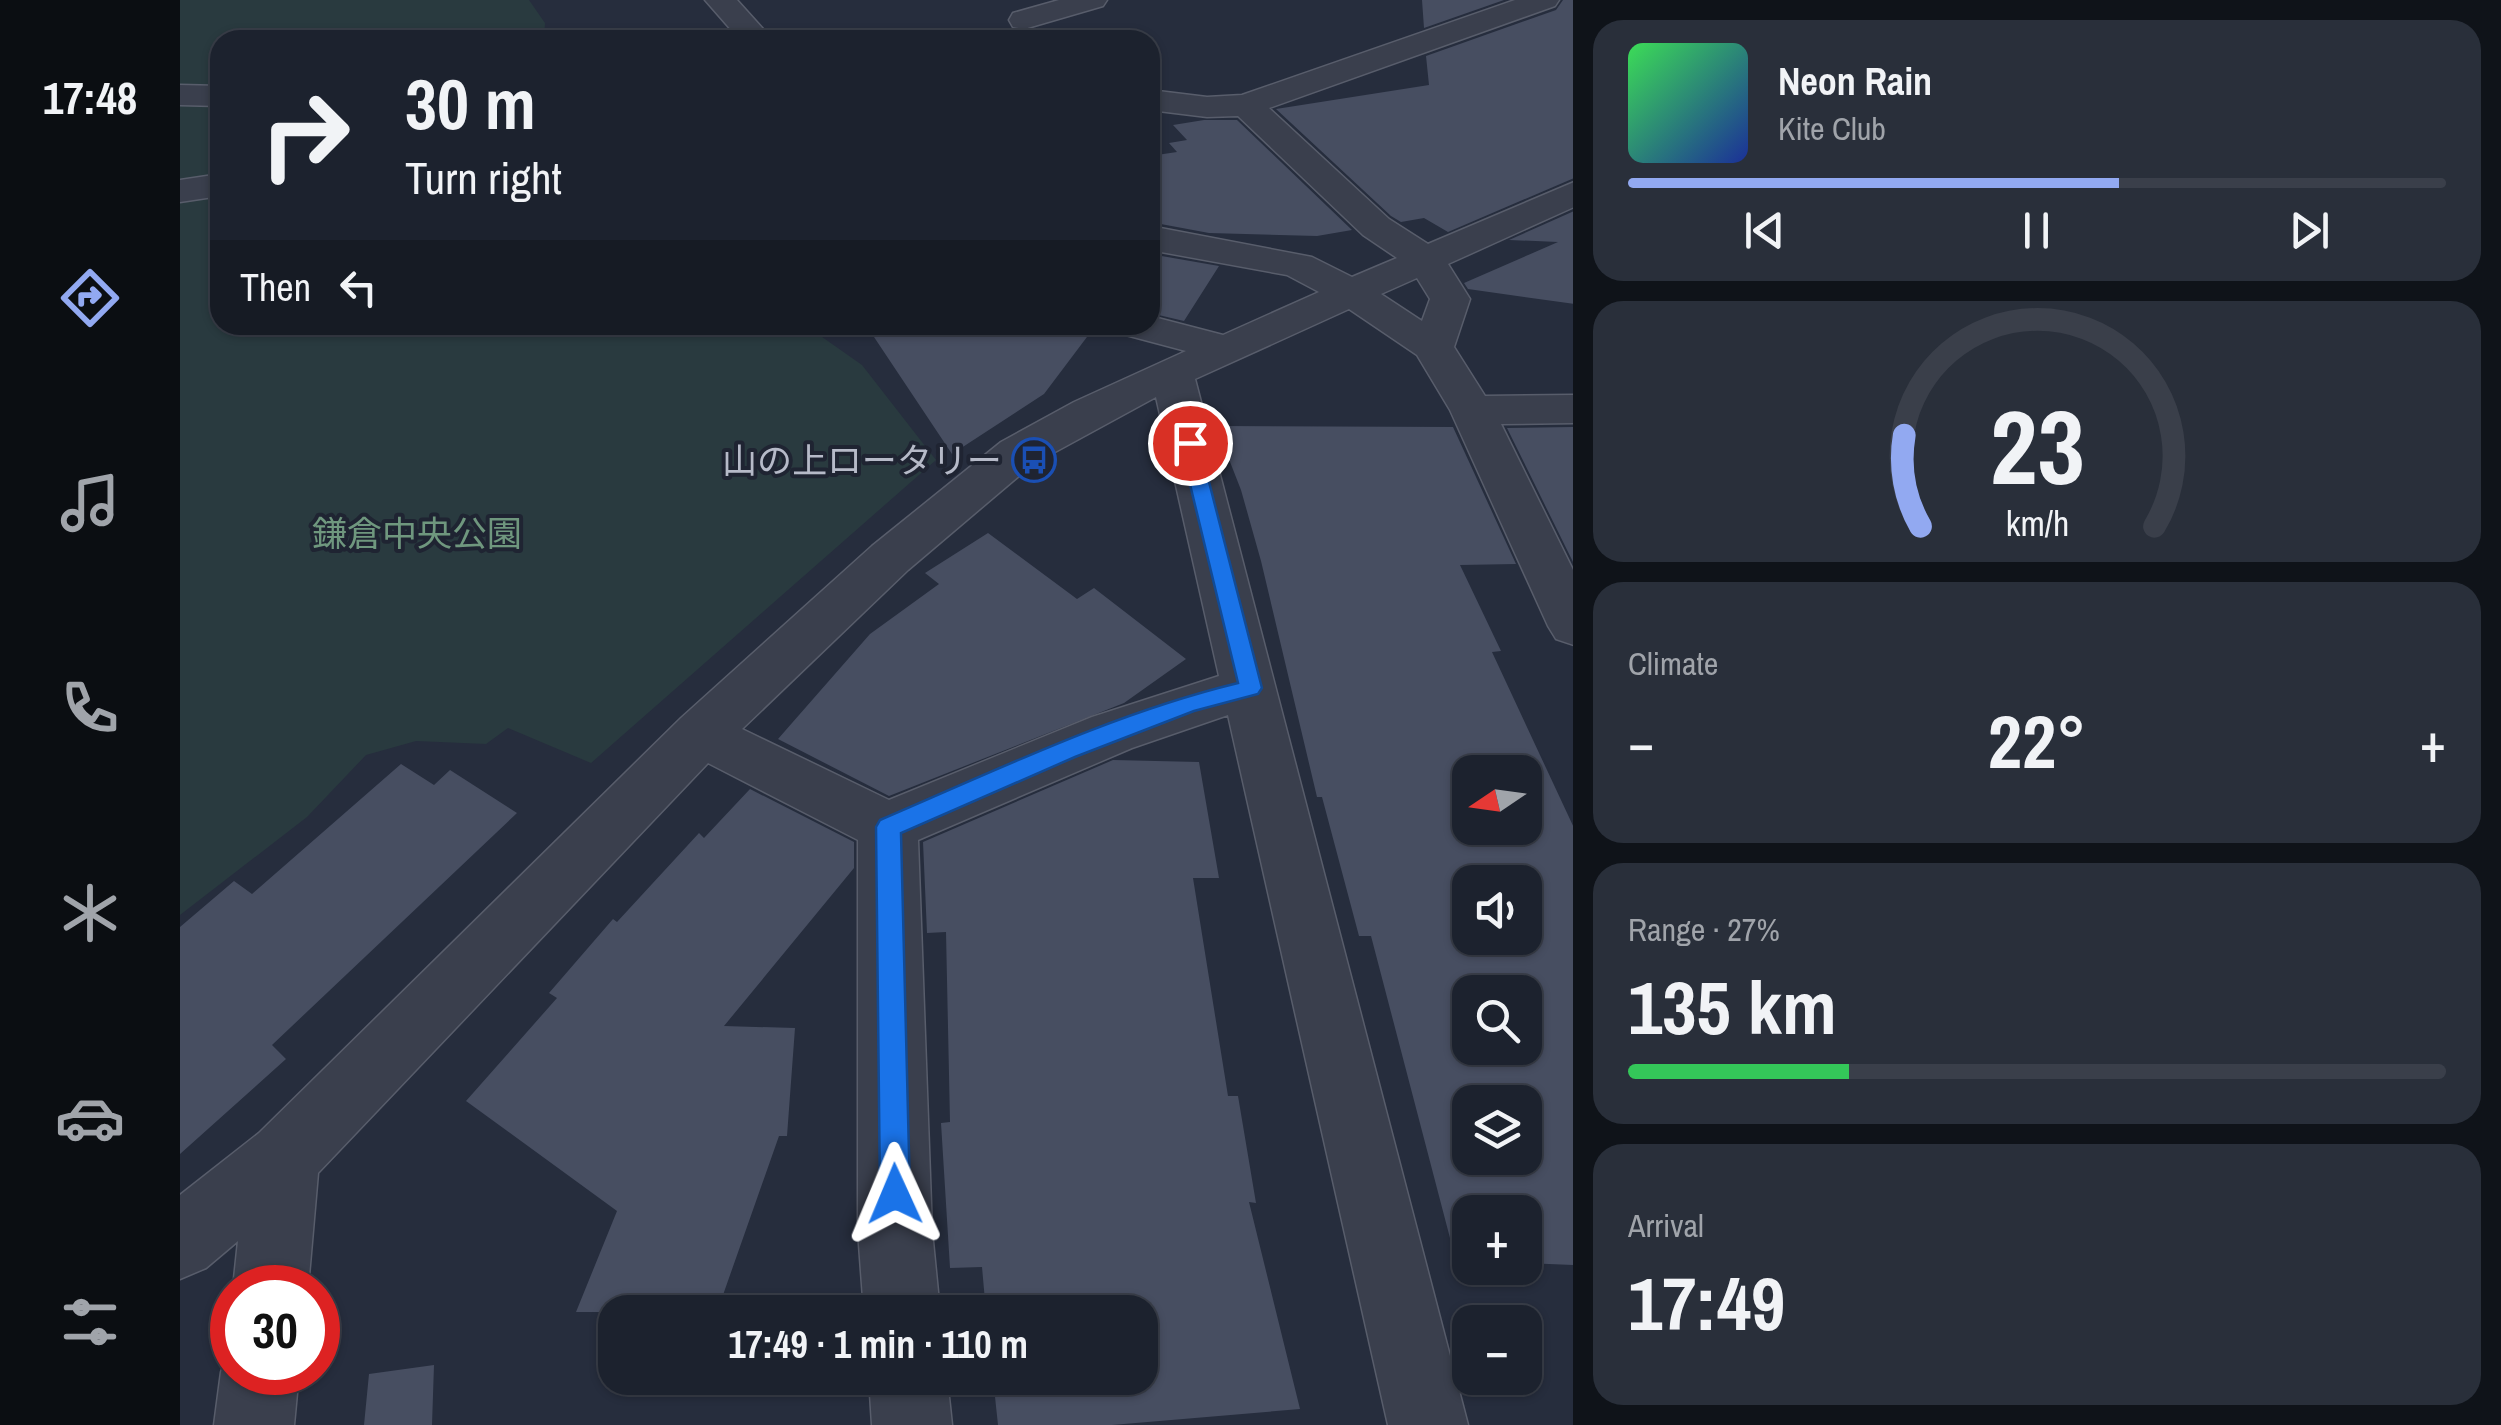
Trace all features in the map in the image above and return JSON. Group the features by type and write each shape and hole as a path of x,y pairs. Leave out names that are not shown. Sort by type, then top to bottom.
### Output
{"street":[{"path":"720,0 741,30"},
{"path":"999,0 1036,30 1092,0"},
{"path":"1160,101 1246,105 1544,0"},
{"path":"180,95 210,96"},
{"path":"1246,105 1376,226 1425,259 1450,299 1433,346"},
{"path":"180,191 210,186"},
{"path":"180,1242 284,1158 701,734 890,558 1017,453 1090,412 1198,361 1573,193"},
{"path":"1160,240 1298,265 1352,293 1433,346 1472,410 1573,624"},
{"path":"1154,335 1198,361"},
{"path":"1198,361 1250,688 1428,1425"},
{"path":"1472,410 1573,410"},
{"path":"701,734 888,827 1190,703 1250,688"},
{"path":"888,827 895,1231 901,1295"},
{"path":"272,1265 284,1158"},
{"path":"254,1425 257,1395"},
{"path":"909,1395 912,1425"}],"green space":[{"name":"鎌倉中央公園","path":"180,0 529,0 545,23 545,30 210,30 210,335 819,335 862,365 936,460 591,763 508,728 486,744 416,741 366,755 307,817 180,915"}],"building":[{"path":"1422,0 1504,0 1424,28"},
{"path":"1563,0 1573,0 1573,178 1448,232 1424,218 1401,222 1391,216 1276,109 1429,85 1426,56 1556,10"},
{"path":"1237,120 1352,230 1317,236 1209,233 1160,224 1160,155 1177,152 1169,143 1187,140 1173,125"},
{"path":"1573,211 1573,304 1468,289 1464,283 1558,242 1509,240"},
{"path":"1160,256 1219,266 1184,321 1160,315"},
{"path":"873,335 1088,335 1044,394 952,454"},
{"path":"1216,426 1453,427 1516,564 1460,565 1501,651 1492,652 1540,755 1452,755 1452,845 1542,845 1542,759 1573,826 1573,1265 1542,1264 1542,1195 1452,1195 1452,1246 1371,936 1359,936 1322,797 1317,797 1261,561 1241,490"},
{"path":"1573,427 1573,562 1507,428"},
{"path":"988,533 1077,599 1094,588 1186,659 1124,703 889,796 778,739 870,634 939,584 925,573"},
{"path":"1113,760 1199,762 1219,878 1193,878 1228,1096 1238,1096 1256,1203 1249,1202 1300,1409 1112,1425 998,1425 995,1395 1158,1395 1158,1295 984,1295 982,1267 950,1268 941,1123 950,1122 946,932 927,933 923,842"},
{"path":"401,764 434,785 450,770 517,813 272,1045 286,1059 180,1154 180,927 234,881 252,894"},
{"path":"750,789 854,842 854,868 724,1026 795,1028 787,1136 779,1136 723,1295 598,1295 598,1312 576,1312 617,1211 466,1101 557,998 549,993 613,919 617,922 699,833 704,838"},
{"path":"434,1365 432,1425 364,1425 369,1374"}],"place":[{"name":"山の上ロータリー","path":"1034,460"}],"route":[{"path":"895,1194 888,827 1067,750 1190,703 1250,688 1190,443"}]}
